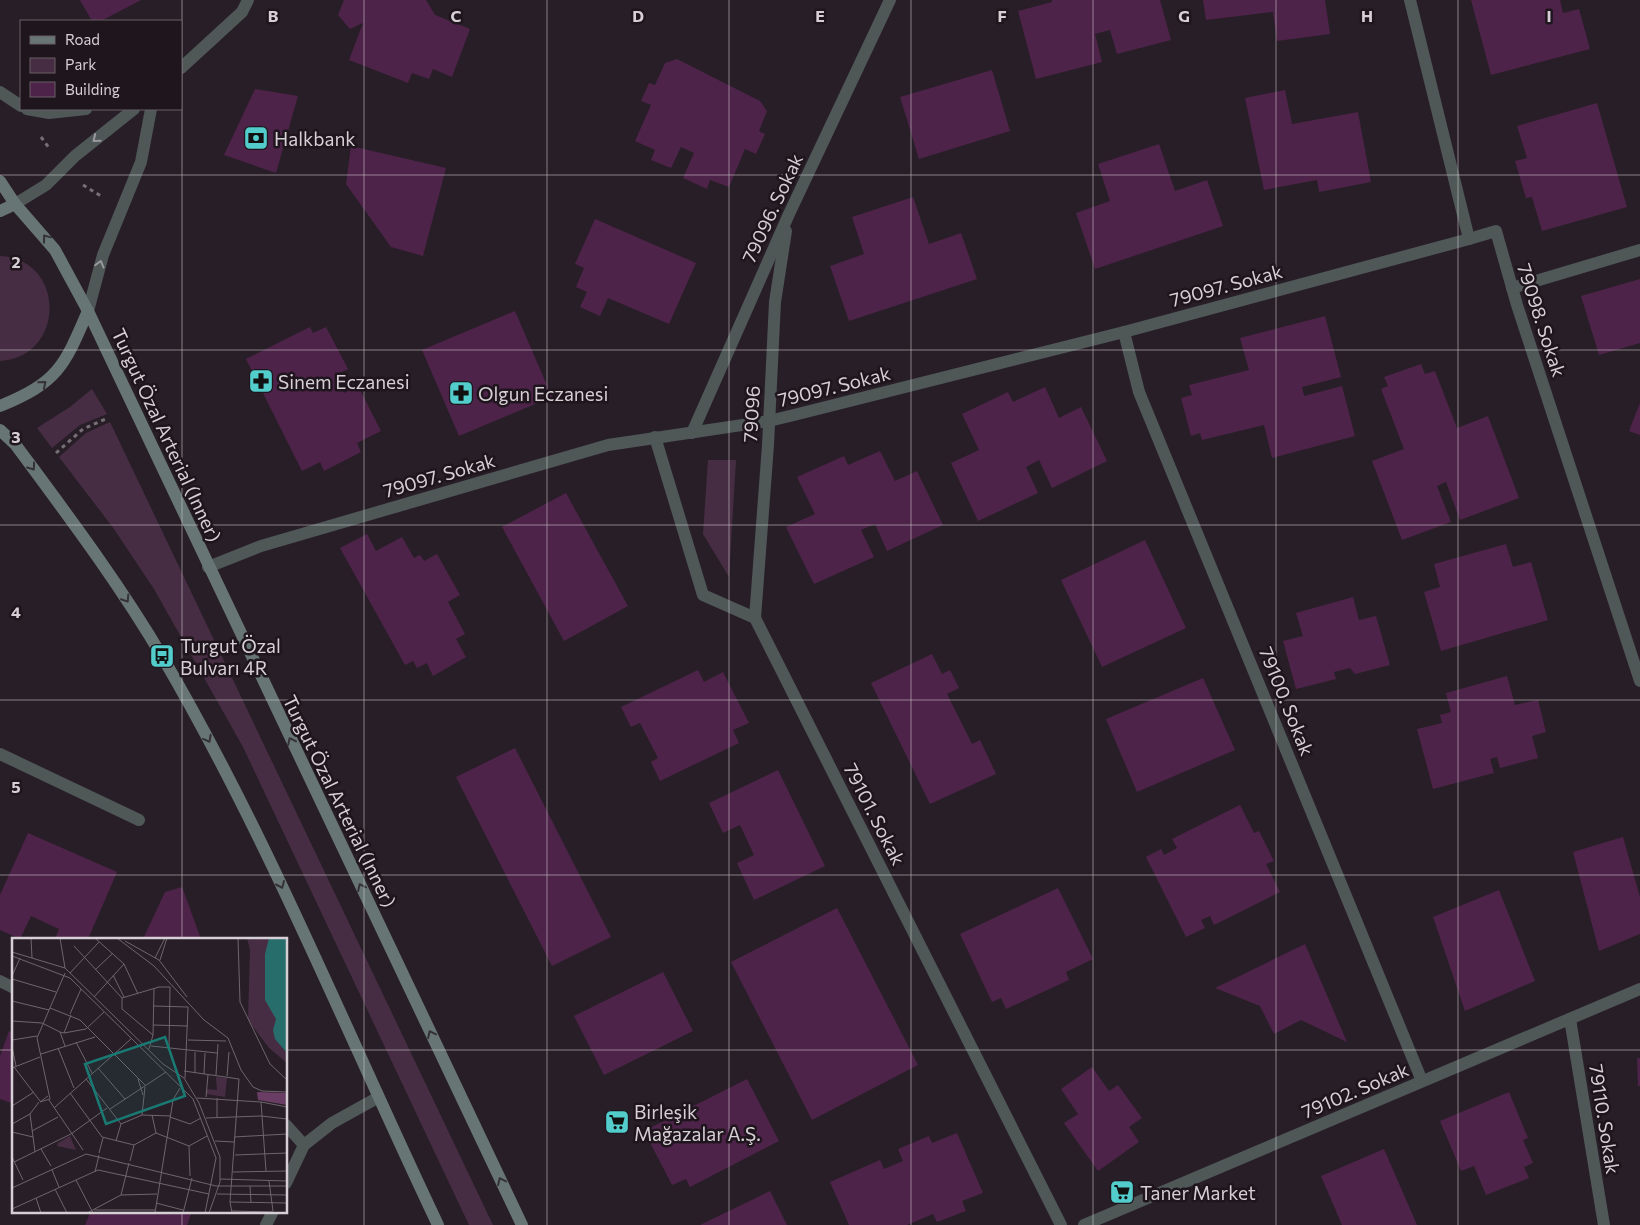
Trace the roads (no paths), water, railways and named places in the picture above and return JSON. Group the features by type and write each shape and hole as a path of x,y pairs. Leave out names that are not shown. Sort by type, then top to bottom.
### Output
{"main road":[{"path":"0,181 15,204 0,211"},
{"name":"Turgut Özal Arterial (Inner)","path":"15,204 55,250 88,311 522,1225"},
{"path":"0,406 37,389 56,373 69,355 88,311"},
{"path":"0,430 15,444 112,578 171,672 204,731 269,858 377,1098 438,1225"}],"street":[{"path":"182,67 248,0"},
{"name":"79096. Sokak","path":"692,433 789,214 890,0"},
{"path":"1410,0 1469,239"},
{"path":"0,92 20,105"},
{"path":"32,110 49,113 77,110"},
{"path":"15,204 46,185 76,156 133,110"},
{"path":"88,311 103,255 141,162 151,110"},
{"name":"79096","path":"755,618 769,421 775,302 789,214"},
{"name":"79098. Sokak","path":"1469,239 1496,231 1512,288 1640,681"},
{"name":"79097. Sokak","path":"208,567 261,546 608,445 769,421 1124,332 1469,239"},
{"path":"1512,288 1640,250"},
{"name":"79100. Sokak","path":"1124,332 1139,392 1422,1082"},
{"path":"655,437 703,595 755,618"},
{"name":"79101. Sokak","path":"755,618 1061,1225"},
{"path":"0,754 139,820"},
{"path":"0,981 12,987"},
{"name":"79102. Sokak","path":"1084,1225 1640,989"},
{"name":"79110. Sokak","path":"1570,1019 1604,1225"},
{"path":"288,1179 304,1145 332,1123 377,1098"},
{"path":"288,1127 304,1145"},
{"path":"266,1225 272,1212"}],"place":[{"name":"Halkbank","path":"256,138"},
{"name":"Sinem Eczanesi","path":"261,381"},
{"name":"Olgun Eczanesi","path":"461,393"},
{"name":"Turgut Özal Bulvarı 4R","path":"162,656"},
{"name":"Birleşik Mağazalar A.Ş.","path":"617,1122"},
{"name":"Taner Market","path":"1122,1192"}]}
